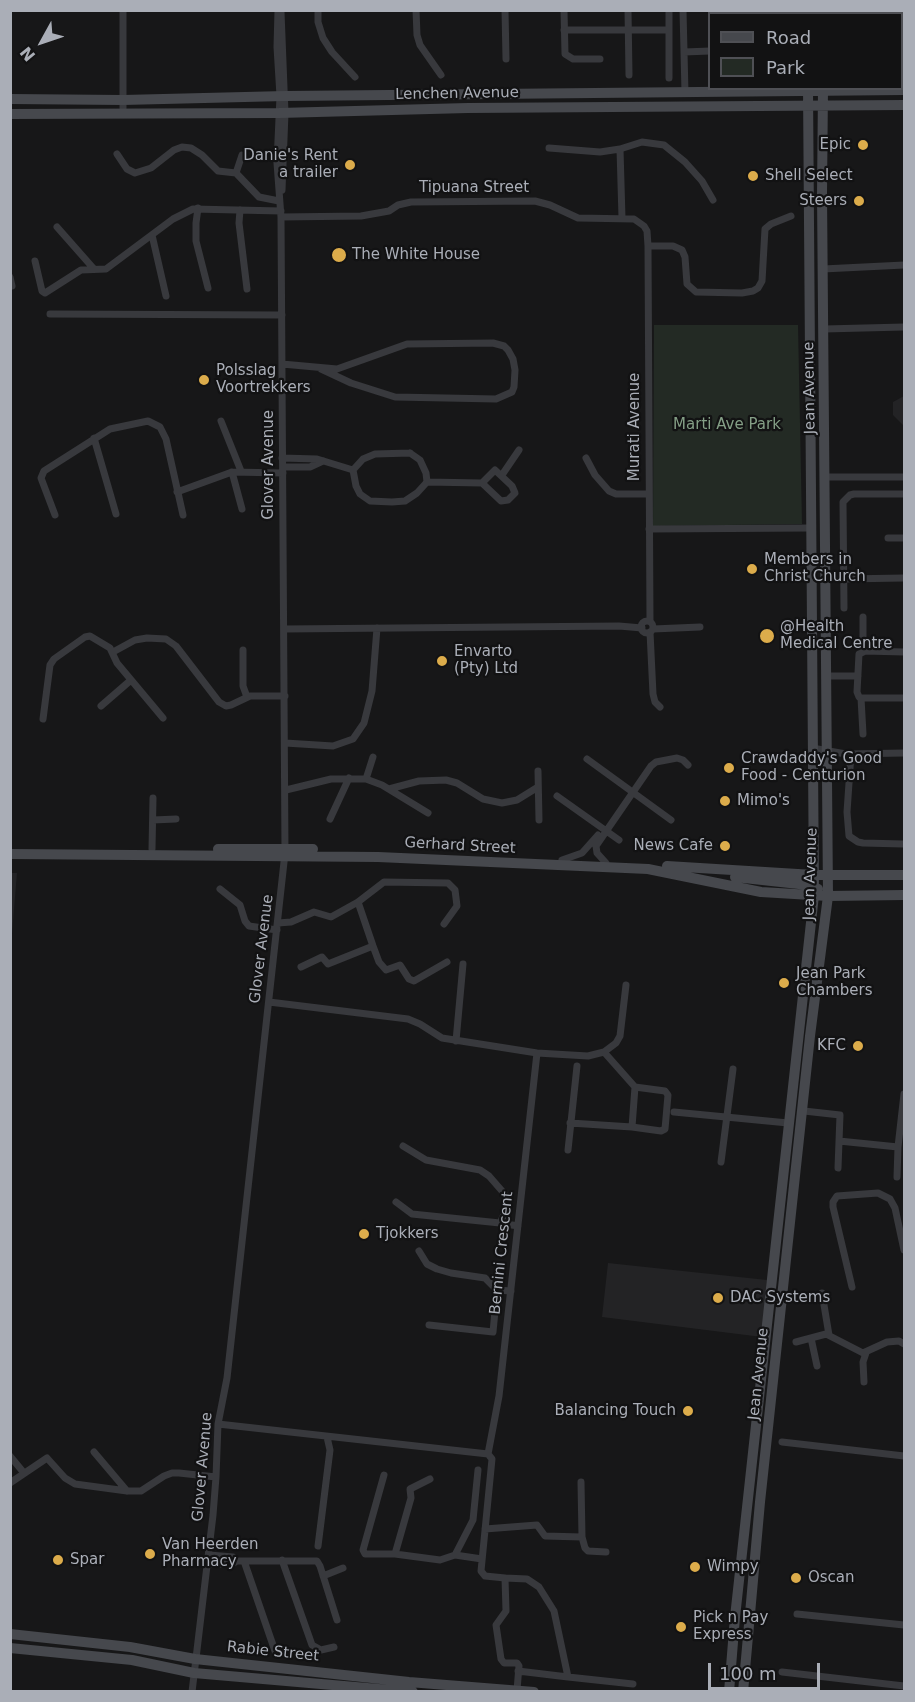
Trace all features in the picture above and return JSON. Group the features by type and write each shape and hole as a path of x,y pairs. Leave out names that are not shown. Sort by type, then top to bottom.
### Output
{"main road":[{"name":"Jean Avenue","path":"729,1692 814,891 808,90"},
{"name":"Jean Avenue","path":"743,1692 760,1502 809,1049 828,896 822,222 823,90"},
{"name":"Lenchen Avenue","path":"10,99 123,100 282,96 904,90"},
{"name":"Lenchen Avenue","path":"10,114 904,105"},
{"path":"810,246 816,224 822,222"},
{"name":"Gerhard Street","path":"10,852 153,849 285,852 562,861 814,875 904,875"},
{"name":"Gerhard Street","path":"10,852 285,852 648,869 761,892 814,891 828,896 904,895"},
{"path":"706,868 732,876 814,891"},
{"path":"786,1145 793,1132 802,1057 804,1051 809,1049"},
{"path":"743,1547 749,1543 753,1509 760,1502"},
{"name":"Rabie Street","path":"10,1634 130,1647 195,1659 409,1682 534,1692"},
{"name":"Rabie Street","path":"10,1648 132,1660 194,1673 413,1692"}],"street":[{"path":"123,10 123,114"},
{"name":"Glover Avenue","path":"192,1692 216,1478 218,1424 227,1378 285,852 280,208 282,96 277,47 280,10"},
{"path":"318,10 318,22 323,38 332,52 355,77"},
{"path":"416,10 417,35 420,45 441,75"},
{"path":"505,10 506,59"},
{"path":"564,10 564,50 567,56 573,59 600,59"},
{"path":"628,10 629,75"},
{"path":"669,10 669,78"},
{"path":"683,10 685,93"},
{"path":"564,30 669,30"},
{"path":"684,52 708,51"},
{"path":"549,148 600,152 642,142 664,145 685,162 702,181 713,200"},
{"path":"117,154 127,170 135,173 151,168 174,150 188,147 202,154 215,170 236,173 259,197 280,208"},
{"path":"620,149 622,218 634,219 644,226 648,246 674,246 681,250 685,257 687,284 696,292 742,293 758,288 762,281 765,229 791,216"},
{"path":"236,173 242,155"},
{"name":"Tipuana Street","path":"198,208 240,210 280,208 361,216 389,212 398,205 411,202 535,201 578,218 622,218"},
{"path":"35,261 44,293 81,270 106,269 182,214 198,208 196,241 208,288"},
{"path":"240,210 239,223 247,289"},
{"path":"57,227 94,269"},
{"path":"152,235 166,296"},
{"name":"Murati Avenue","path":"648,246 648,628 653,694 655,702 660,707"},
{"path":"823,268 904,265"},
{"path":"10,277 12,286"},
{"path":"50,314 282,315"},
{"path":"824,329 904,327"},
{"path":"282,364 321,369 342,368 406,344 493,343 504,346 508,350 515,370 512,392 496,399 395,397 351,383 321,369"},
{"path":"55,515 41,478 42,473 110,429 148,421 160,426 166,439 183,515"},
{"path":"221,421 241,471"},
{"path":"94,438 116,514"},
{"path":"502,475 519,450"},
{"path":"410,453 416,456 424,466 427,482 422,489 405,501 377,502 364,498 360,494 353,470 369,455 410,453"},
{"path":"282,458 310,458 332,462 353,470"},
{"path":"586,458 595,475 609,491 616,494 648,494"},
{"path":"177,492 232,472 310,468 323,461"},
{"path":"427,482 482,483 499,500 505,501 514,493 512,486 498,471 492,471 482,483"},
{"path":"232,472 242,508"},
{"path":"826,477 904,477"},
{"path":"844,608 842,505 845,499 854,494 904,494"},
{"path":"649,529 812,528"},
{"path":"888,538 904,538"},
{"path":"844,579 904,578"},
{"path":"863,617 863,651 859,655 858,676 863,735"},
{"path":"284,629 700,627"},
{"path":"285,742 333,746 353,739 364,723 372,691 377,628"},
{"path":"43,719 48,668 54,659 85,637 90,636 106,644 113,652 117,663 163,718"},
{"path":"113,652 135,640 166,639 176,646 219,702 226,706 247,697 285,696"},
{"path":"243,650 243,686 247,697"},
{"path":"863,651 904,652"},
{"path":"826,676 858,676"},
{"path":"101,706 131,680"},
{"path":"861,698 904,698"},
{"path":"812,748 850,754 904,753"},
{"path":"850,754 847,812 849,836 863,843 903,844"},
{"path":"366,779 373,757"},
{"path":"562,861 578,856 593,845 651,766 657,762 677,758 688,765"},
{"path":"586,759 671,820"},
{"path":"538,771 538,820"},
{"path":"330,819 349,778"},
{"path":"286,790 316,781 366,779 389,789 428,813"},
{"path":"389,789 419,780 446,780 457,783 483,799 502,803 517,800 538,787"},
{"path":"557,796 606,828 620,840"},
{"path":"153,798 153,849"},
{"path":"153,820 176,819"},
{"path":"593,845 606,863"},
{"path":"220,889 240,905 249,926 278,926 314,912 331,917 358,902 384,882 448,883 454,890 457,906 444,924"},
{"path":"358,902 383,968 389,970 400,965 414,981 447,962"},
{"path":"301,966 322,957 328,964 373,946"},
{"path":"456,1041 464,964"},
{"path":"269,1002 408,1019 442,1038 576,1057 596,1055 616,1043 620,1036 626,985"},
{"path":"570,1123 661,1131 666,1126 669,1098 665,1092 635,1087 604,1052"},
{"name":"Bernini Crescent","path":"505,1578 485,1576 481,1571 492,1459 488,1454 499,1396 537,1053"},
{"path":"568,1150 577,1066"},
{"path":"721,1161 733,1069"},
{"path":"632,1127 635,1087"},
{"path":"897,1177 904,1094"},
{"path":"804,1110 840,1115 838,1168"},
{"path":"674,1112 788,1123"},
{"path":"839,1141 898,1147"},
{"path":"403,1146 426,1160 484,1172 509,1198 500,1223"},
{"path":"852,1287 832,1202 837,1196 878,1193 890,1200 895,1208 904,1250"},
{"path":"396,1202 412,1214 518,1226"},
{"path":"419,1251 427,1264 437,1269 485,1278 497,1290 511,1291"},
{"path":"429,1326 493,1332 497,1290"},
{"path":"822,1293 829,1335"},
{"path":"796,1342 829,1335 858,1352 866,1353 887,1342 899,1341 904,1344"},
{"path":"811,1338 817,1366"},
{"path":"864,1382 863,1362 866,1353"},
{"path":"218,1424 488,1454"},
{"path":"318,1546 330,1449 327,1437"},
{"path":"782,1442 904,1456"},
{"path":"94,1452 127,1491"},
{"path":"10,1455 24,1473"},
{"path":"10,1483 47,1458 69,1481 127,1491 141,1491 172,1473 216,1478"},
{"path":"455,1555 473,1520 478,1470"},
{"path":"384,1475 364,1553 395,1554 440,1560 455,1555 482,1559"},
{"path":"395,1554 411,1498 410,1489 430,1479"},
{"path":"581,1482 582,1537 585,1548 588,1551 606,1552"},
{"path":"485,1529 537,1525 545,1536 582,1537"},
{"path":"208,1555 233,1557 241,1561 275,1651"},
{"path":"282,1560 312,1645 321,1650 334,1647"},
{"path":"207,1564 232,1564 241,1561 317,1561 337,1620"},
{"path":"323,1576 343,1568"},
{"path":"517,1689 519,1666 517,1663 504,1662 501,1659 496,1625 506,1611 505,1578 527,1579 540,1587 554,1611 568,1677"},
{"path":"797,1614 904,1625"},
{"path":"518,1671 633,1684"},
{"path":"782,1672 904,1686"}],"shaded area":[{"path":"904,396 904,426 893,415 893,402"},
{"path":"10,873 17,873 11,946"},
{"path":"608,1263 767,1280 762,1337 602,1317"}],"green space":[{"name":"Marti Ave Park","path":"654,325 798,325 802,524 653,526"}],"place":[{"name":"Epic","path":"863,145"},
{"name":"Danie's Rent a trailer","path":"350,165"},
{"name":"Shell Select","path":"753,176"},
{"name":"Steers","path":"859,201"},
{"name":"The White House","path":"339,255"},
{"name":"Polsslag Voortrekkers","path":"204,380"},
{"name":"Members in Christ Church","path":"752,569"},
{"name":"@Health Medical Centre","path":"767,636"},
{"name":"Envarto (Pty) Ltd","path":"442,661"},
{"name":"Crawdaddy's Good Food - Centurion","path":"729,768"},
{"name":"Mimo's","path":"725,801"},
{"name":"News Cafe","path":"725,846"},
{"name":"Jean Park Chambers","path":"784,983"},
{"name":"KFC","path":"858,1046"},
{"name":"Tjokkers","path":"364,1234"},
{"name":"DAC Systems","path":"718,1298"},
{"name":"Balancing Touch","path":"688,1411"},
{"name":"Van Heerden Pharmacy","path":"150,1554"},
{"name":"Spar","path":"58,1560"},
{"name":"Wimpy","path":"695,1567"},
{"name":"Oscan","path":"796,1578"},
{"name":"Pick n Pay Express","path":"681,1627"}]}
